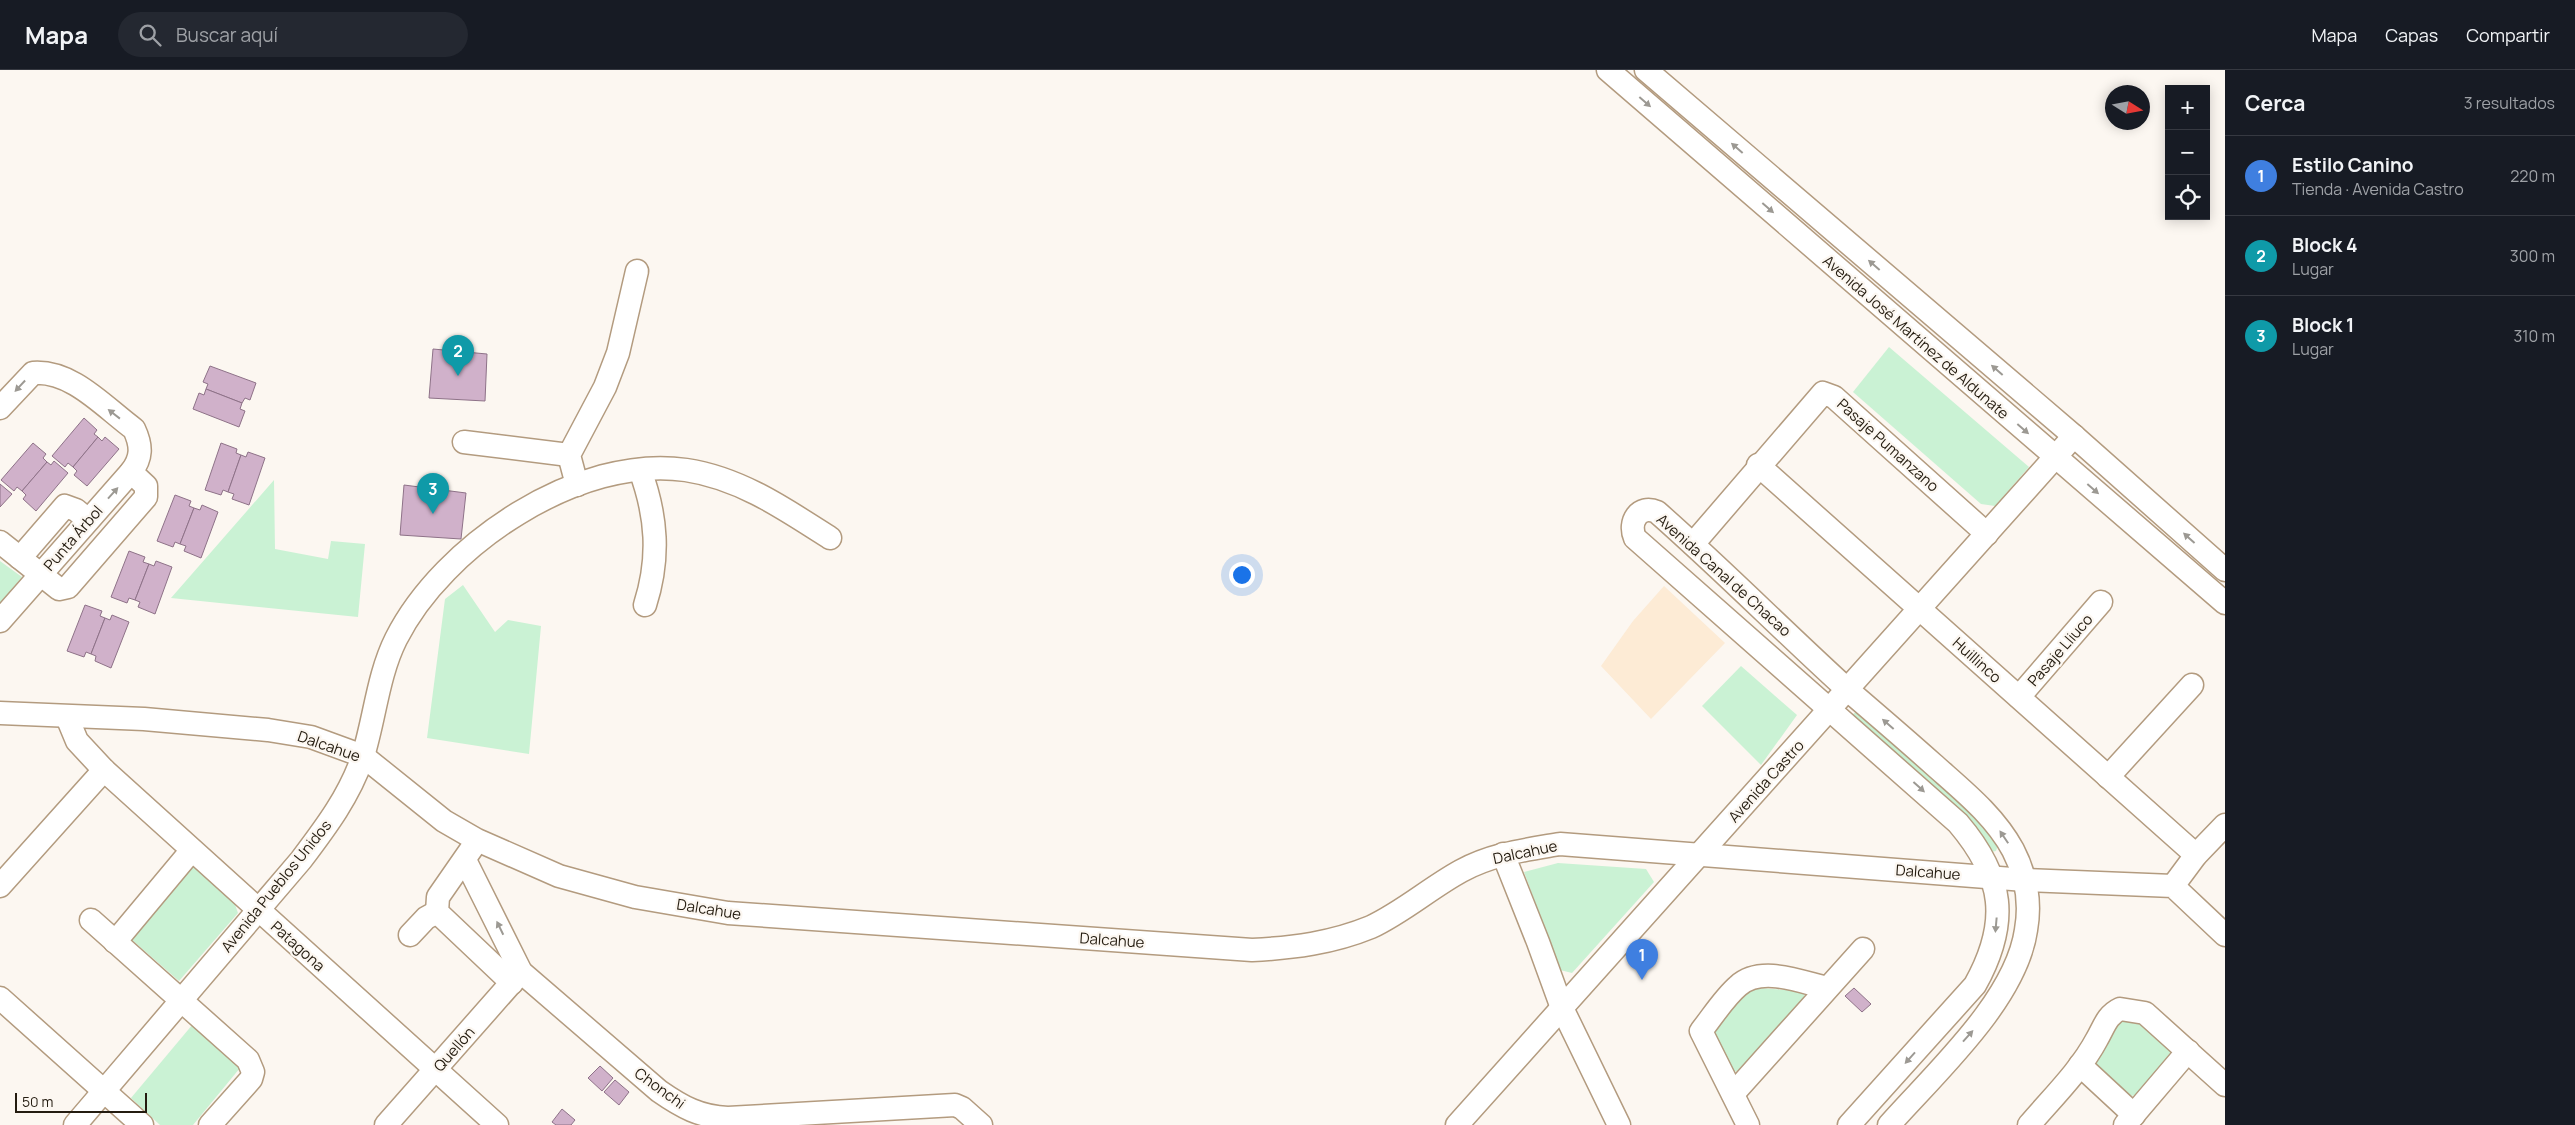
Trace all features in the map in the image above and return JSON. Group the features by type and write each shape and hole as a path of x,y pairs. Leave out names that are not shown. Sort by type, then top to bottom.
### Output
{"street":[{"name":"Avenida José Martínez de Aldunate","path":"1608,70 2225,603"},
{"name":"Avenida José Martínez de Aldunate","path":"1646,70 2074,436 2225,570"},
{"path":"577,485 569,455 605,387 618,353 637,271"},
{"name":"Punta Árbol","path":"0,408 33,373 44,372 71,381 134,429 140,451 140,461 131,472 0,621"},
{"name":"Pasaje Pumanzano","path":"1693,544 1818,396 1828,394 1987,534"},
{"name":"Avenida Castro","path":"1457,1125 2074,436"},
{"path":"464,442 569,455"},
{"name":"Huillinco","path":"1758,465 2196,855"},
{"path":"640,470 649,494 655,529 655,565 645,605"},
{"name":"Avenida Pueblos Unidos","path":"75,1125 258,911 335,814 351,786 362,756 386,662 396,638 424,596 470,550 505,521 541,499 577,485 640,470 680,470 723,479 761,496 830,538"},
{"path":"0,542 59,589 68,587 146,497 146,486 131,472"},
{"path":"20,558 65,506 76,510 88,520"},
{"name":"Avenida Canal de Chacao","path":"1849,1125 1975,985 1987,963 1995,932 1998,903 1993,876 1984,857 1958,823 1830,708 1635,538 1632,530 1633,522 1643,510 1650,509 1657,512 1848,689 1978,804 2013,851 2025,880 2028,903 2026,930 2022,952 2012,976 1983,1019 1889,1125"},
{"name":"Pasaje Lliuco","path":"2019,697 2101,602"},
{"path":"2108,777 2192,684"},
{"name":"Dalcahue","path":"0,713 144,719 287,732 326,742 362,756 444,821 476,840 514,847 559,876 635,897 728,913 1252,950 1292,948 1330,941 1371,926 1461,871 1503,854 1560,844 1993,876 2025,880 2174,883"},
{"name":"Patagona","path":"67,717 77,741 104,770 497,1125"},
{"path":"0,886 104,770"},
{"path":"2225,825 2196,855 2174,883 2225,935"},
{"path":"437,912 438,897 466,860 476,840"},
{"path":"116,942 192,851"},
{"path":"1503,854 1562,1008 1619,1125"},
{"name":"Chonchi","path":"466,860 516,977 659,1092 710,1121 928,1116 955,1106 962,1108 981,1125"},
{"path":"410,935 426,918 437,912"},
{"path":"437,912 516,977"},
{"path":"91,920 180,1001 244,1055 252,1066 251,1079 210,1125"},
{"path":"1733,1094 1863,949"},
{"path":"1748,1125 1701,1031 1738,985 1758,977 1770,976 1827,988"},
{"name":"Quellón","path":"386,1125 516,977"},
{"path":"0,998 142,1125"},
{"path":"2029,1125 2080,1065 2112,1013 2120,1009 2138,1010 2151,1017 2225,1085"},
{"path":"2080,1065 2130,1120 2188,1051"}],"shaded area":[{"path":"1664,586 1725,643 1651,719 1601,666 1633,621"}],"green space":[{"path":"1889,347 2029,467 1995,506 1981,504 1853,392"},
{"path":"274,480 275,549 328,559 331,541 365,544 358,617 171,598"},
{"path":"0,561 22,577 0,603"},
{"path":"463,585 495,632 508,620 541,626 529,754 427,738 445,599"},
{"path":"1741,666 1797,715 1761,765 1702,706"},
{"path":"1857,711 1978,817 1998,845 1996,851 1991,852 1852,715"},
{"path":"185,860 233,899 238,913 179,981 123,932"},
{"path":"1558,863 1646,869 1654,882 1572,973 1560,970 1524,872"},
{"path":"1759,988 1799,991 1804,994 1805,999 1737,1071 1733,1072 1714,1038 1713,1029 1745,993"},
{"path":"2129,1016 2173,1048 2170,1065 2143,1095 2127,1096 2096,1067 2097,1055 2115,1022"},
{"path":"193,1024 240,1068 193,1125 160,1125 131,1098"}],"building":[{"path":"433,349 487,354 485,401 429,398"},
{"path":"210,366 256,383 250,400 245,398 242,403 206,389 208,384 203,382"},
{"path":"206,389 242,403 240,409 245,411 239,427 193,409 199,393 204,395"},
{"path":"84,418 97,430 94,434 98,437 73,467 68,463 65,467 52,456"},
{"path":"98,437 102,441 105,437 119,449 87,486 74,475 77,471 73,467"},
{"path":"33,443 46,454 43,458 47,462 22,491 17,487 14,491 1,480"},
{"path":"221,443 237,449 236,453 241,455 228,492 223,490 221,495 205,490"},
{"path":"248,452 265,458 249,505 232,499 234,494 228,492 241,455 246,457"},
{"path":"54,461 68,473 36,511 23,499 26,495 22,491 47,462 51,465"},
{"path":"0,484 12,494 0,507"},
{"path":"404,485 466,493 461,539 400,535"},
{"path":"175,495 191,501 189,506 194,508 180,544 175,542 173,547 157,541"},
{"path":"202,505 218,512 201,558 184,551 186,546 180,544 194,508 200,510"},
{"path":"129,551 145,557 143,562 149,564 135,600 129,598 127,603 111,597"},
{"path":"156,561 172,567 155,614 138,607 140,602 135,600 149,564 154,566"},
{"path":"85,605 102,611 100,616 105,618 91,654 86,652 84,657 67,651"},
{"path":"112,615 129,622 111,668 95,661 96,656 91,654 105,618 110,620"},
{"path":"1854,988 1871,1004 1862,1012 1845,996"},
{"path":"600,1066 613,1078 602,1091 588,1078"},
{"path":"615,1080 629,1092 619,1105 604,1092"},
{"path":"562,1109 575,1120 571,1125 556,1125 552,1122"}],"place":[{"name":"Block 4","path":"458,376"},
{"name":"Block 1","path":"433,514"},
{"name":"Estilo Canino","path":"1642,980"}]}
